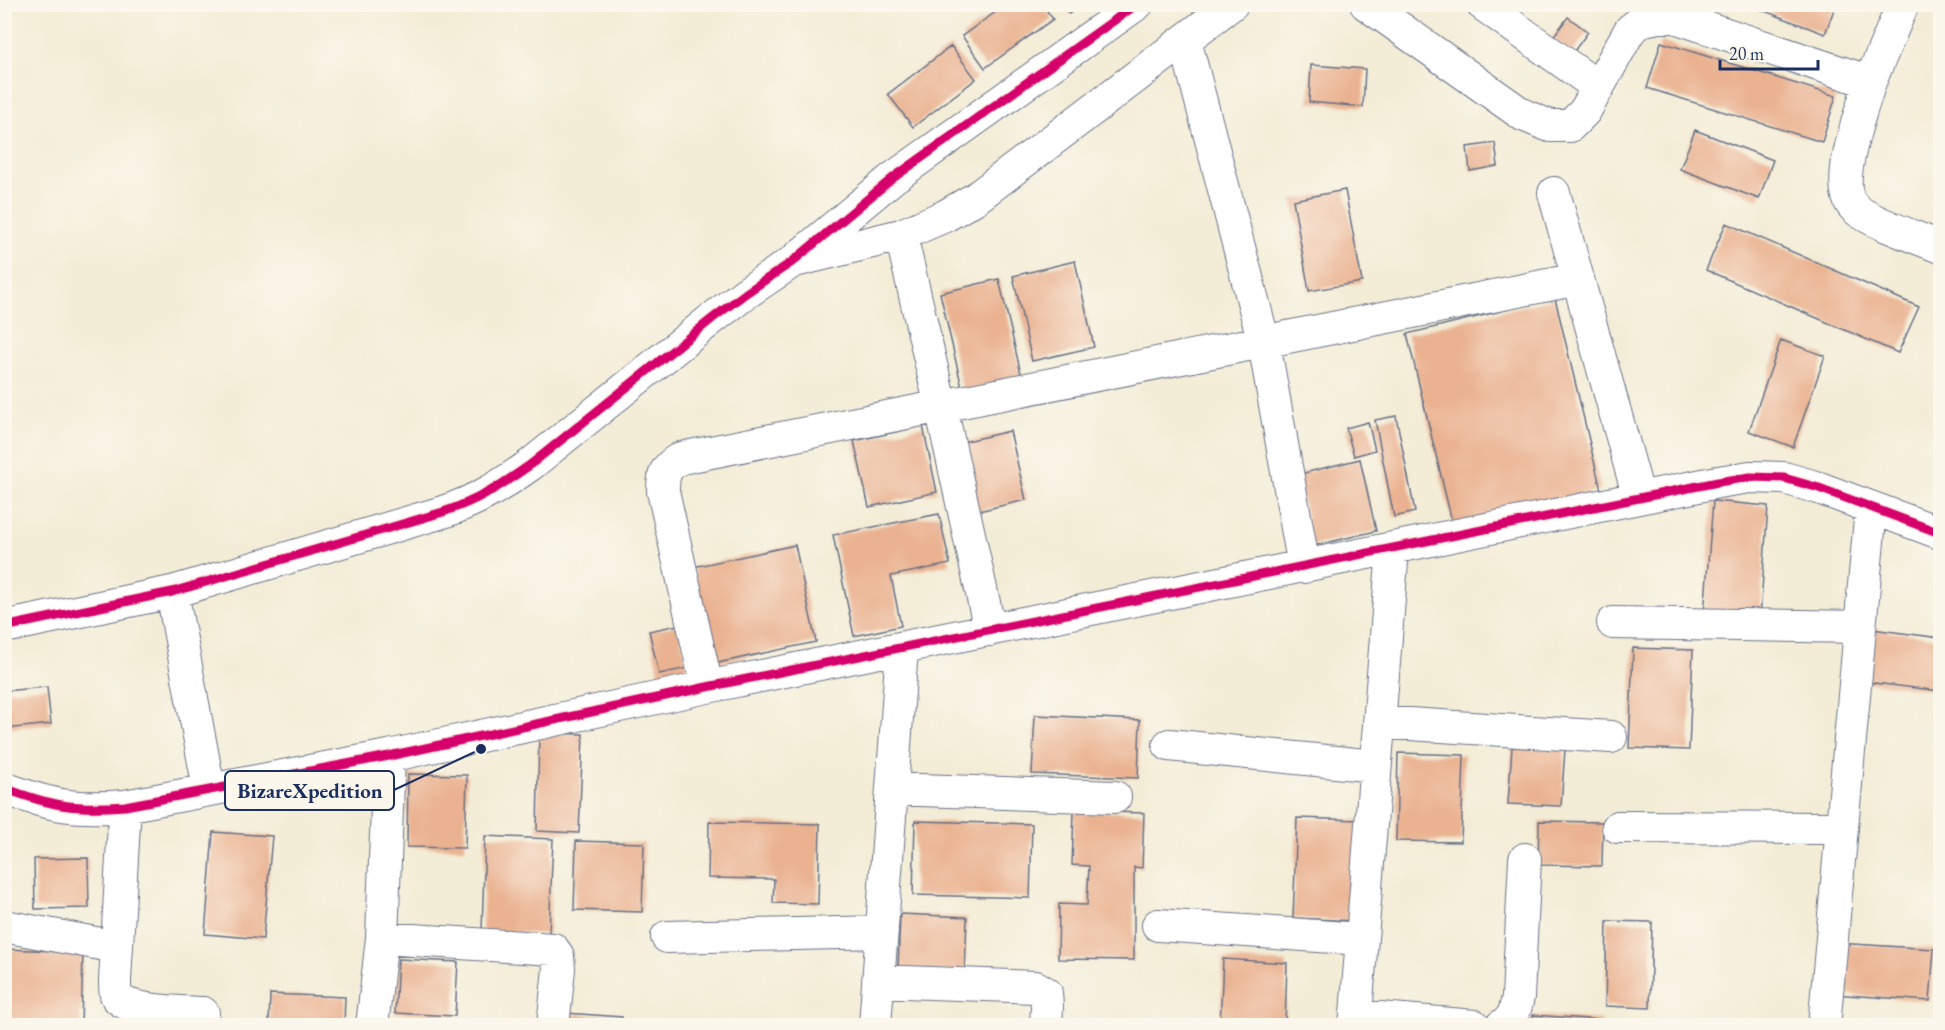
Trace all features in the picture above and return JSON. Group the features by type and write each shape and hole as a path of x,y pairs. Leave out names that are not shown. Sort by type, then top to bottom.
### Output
{"street":[{"path":"4,627 172,592 471,503 530,465 713,318 792,262 892,178 1137,4"},
{"path":"792,262 901,235 945,216 976,198 1232,4"},
{"path":"1366,4 1523,115 1550,126 1570,126 1585,111 1630,30 1642,20 1659,17 1675,16 1870,82"},
{"path":"1482,4 1598,87"},
{"path":"1903,4 1870,82 1845,170 1845,191 1852,206 1865,215 1941,247"},
{"path":"1185,40 1264,343 1304,567"},
{"path":"1554,193 1639,498"},
{"path":"901,235 990,630"},
{"path":"707,687 663,491 663,476 670,464 681,458 1578,279"},
{"path":"4,788 38,801 69,807 125,806 388,756 707,687 1739,479 1784,478 1819,488 1941,532"},
{"path":"1824,1026 1871,508"},
{"path":"1393,549 1355,1021 1475,1026"},
{"path":"172,592 209,789"},
{"path":"1613,623 1860,627"},
{"path":"876,1026 902,648"},
{"path":"1379,722 1611,737"},
{"path":"1169,746 1375,766"},
{"path":"372,1026 382,938 388,756"},
{"path":"892,789 1115,797"},
{"path":"125,806 116,996 124,1004 138,1007 203,1014"},
{"path":"1618,827 1841,828"},
{"path":"1501,1026 1515,1015 1518,997 1525,859"},
{"path":"1158,925 1362,939"},
{"path":"4,926 117,947"},
{"path":"667,937 882,933"},
{"path":"382,938 553,949 558,956 559,969 553,1026"},
{"path":"879,981 1036,987 1046,993 1046,1026"}],"building":[{"path":"1007,4 1042,4 1053,19 985,68 962,36"},
{"path":"1062,4 1082,4 1069,14"},
{"path":"1746,4 1836,4 1825,34"},
{"path":"1568,17 1588,32 1572,54 1552,38"},
{"path":"1661,42 1836,96 1822,142 1647,88"},
{"path":"951,46 976,79 913,127 888,94"},
{"path":"1311,65 1365,69 1363,107 1309,102"},
{"path":"1695,130 1773,160 1759,199 1680,169"},
{"path":"1495,143 1498,166 1470,171 1467,147"},
{"path":"1345,190 1362,282 1309,291 1293,200"},
{"path":"1726,223 1919,307 1898,353 1706,270"},
{"path":"1075,261 1094,347 1032,361 1013,276"},
{"path":"999,279 1022,378 963,392 940,293"},
{"path":"1555,298 1601,490 1453,526 1407,334"},
{"path":"1781,340 1825,356 1793,447 1749,431"},
{"path":"1396,416 1415,512 1394,517 1375,420"},
{"path":"1368,422 1375,450 1354,456 1346,428"},
{"path":"923,426 937,492 869,507 854,441"},
{"path":"1010,431 1026,500 970,513 954,444"},
{"path":"1360,459 1376,531 1313,546 1296,475"},
{"path":"1713,501 1768,506 1760,618 1704,614"},
{"path":"939,514 950,564 891,576 901,626 854,636 833,535"},
{"path":"795,545 816,642 713,664 693,567"},
{"path":"678,625 688,668 659,674 649,631"},
{"path":"1872,629 1940,638 1940,691 1866,682"},
{"path":"1633,648 1693,650 1689,750 1629,748"},
{"path":"47,687 51,724 4,729 4,691"},
{"path":"1035,715 1140,720 1138,778 1032,774"},
{"path":"539,733 583,734 579,833 537,831"},
{"path":"1512,747 1565,749 1561,806 1508,804"},
{"path":"1398,753 1464,755 1461,842 1396,841"},
{"path":"408,774 467,775 465,848 407,847"},
{"path":"1074,811 1144,813 1142,868 1134,867 1134,960 1058,959 1059,904 1087,905 1089,866 1072,865"},
{"path":"1297,818 1360,820 1356,921 1293,918"},
{"path":"915,821 1032,824 1030,898 913,895"},
{"path":"1539,821 1603,822 1602,866 1538,865"},
{"path":"709,822 820,824 818,904 773,903 774,879 708,878"},
{"path":"213,832 272,836 263,939 205,934"},
{"path":"485,836 553,839 549,934 482,931"},
{"path":"576,841 644,843 642,912 574,910"},
{"path":"88,858 89,908 35,909 34,859"},
{"path":"900,914 967,917 965,972 898,970"},
{"path":"1607,921 1652,922 1650,1008 1605,1006"},
{"path":"1837,943 1934,949 1930,1001 1833,994"},
{"path":"4,949 83,952 81,1026 4,1026"},
{"path":"398,959 458,962 455,1016 395,1013"},
{"path":"1223,959 1287,963 1285,1026 1220,1026"},
{"path":"270,994 345,997 344,1026 269,1026"},
{"path":"566,1013 622,1017 621,1026 565,1026"},
{"path":"1533,1015 1601,1020 1601,1026 1532,1026"}],"cycle path":[{"path":"4,627 172,592 443,512 489,492 530,465 713,318 792,262 893,178 1137,4"},
{"path":"4,788 63,805 125,806 389,756 707,687 1750,477 1784,478 1819,488 1940,533"}],"place":[{"name":"BizareXpedition","path":"481,749"}]}
